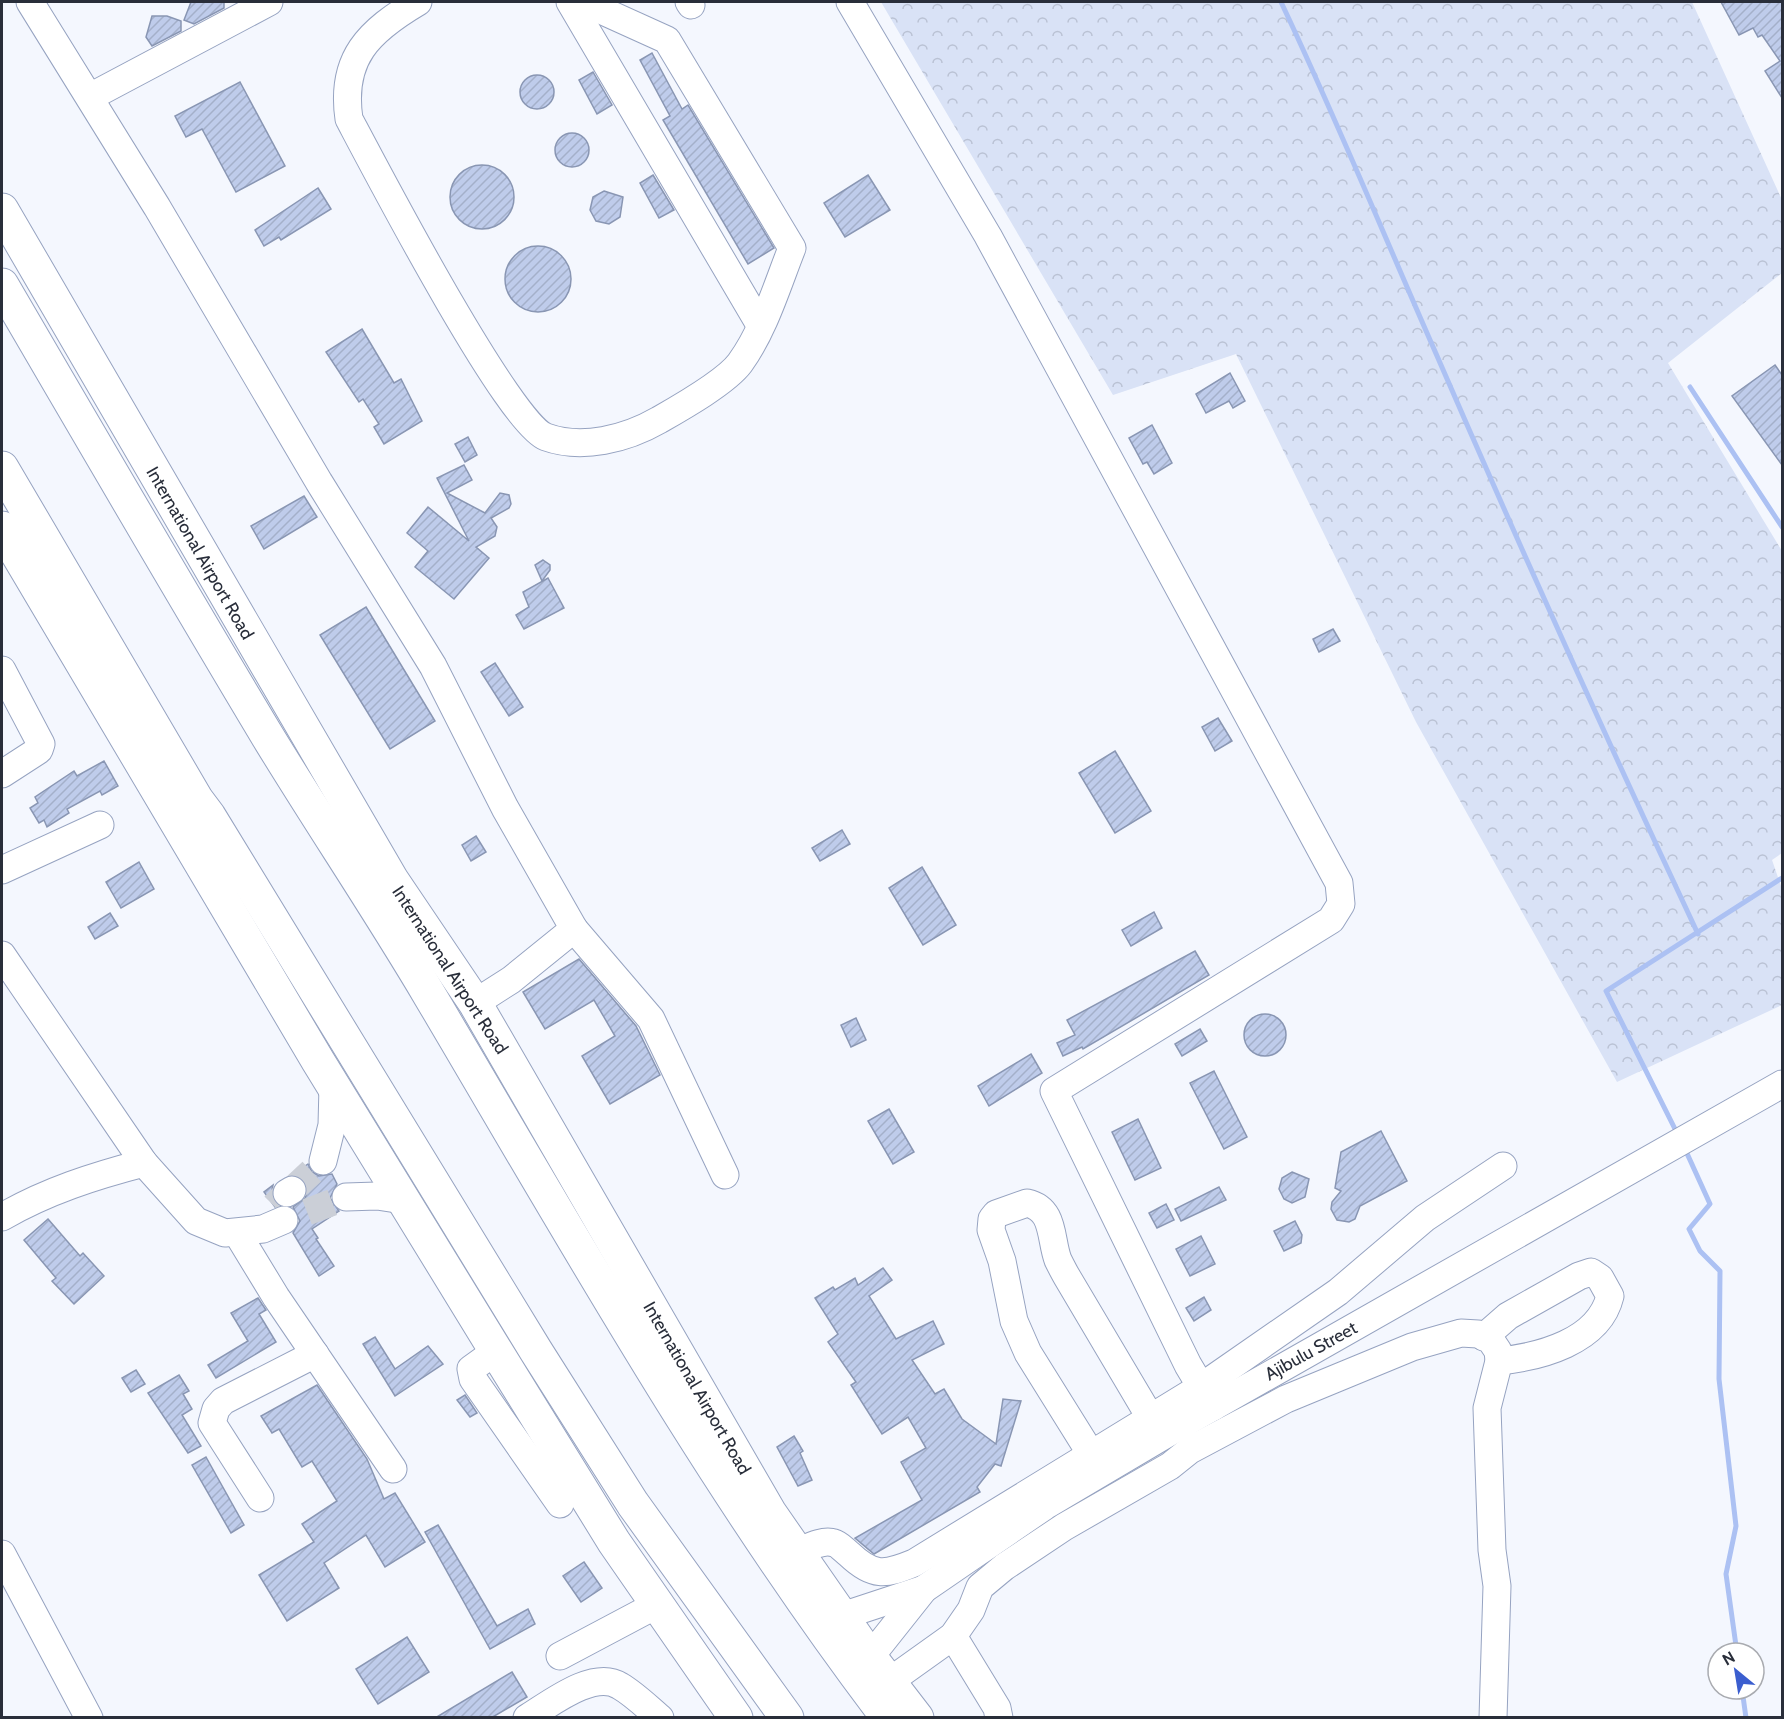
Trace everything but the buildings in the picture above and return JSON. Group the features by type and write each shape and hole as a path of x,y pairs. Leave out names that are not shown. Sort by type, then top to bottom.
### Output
{"main road":[{"name":"International Airport Road","path":"2,210 392,880 475,1003 740,1463 797,1552 917,1718"},
{"name":"International Airport Road","path":"2,285 270,739 412,965 610,1300 721,1480 808,1611 888,1718"},
{"path":"2,468 197,800 301,965 530,1341 633,1504 787,1718"},
{"path":"2,528 333,1086 496,1351 614,1542 736,1718"},
{"path":"392,880 412,965"},
{"path":"273,982 301,965"}],"street":[{"path":"30,2 158,207 319,482 433,666 505,808 574,929 651,1019 725,1175"},
{"path":"90,97 268,2"},
{"path":"418,2 395,15 359,52 348,73 345,93 348,118 481,355 517,410 544,436 586,444 643,429 693,401 739,364 760,326 792,248 667,40 583,2"},
{"path":"570,2 760,326"},
{"path":"850,2 988,236 1339,883 1341,904 1331,920 1054,1091 1207,1397"},
{"path":"2,670 42,744 39,750 2,774"},
{"path":"2,870 99,825"},
{"path":"475,1003 511,980 574,929"},
{"path":"3,962 144,1163 196,1221 225,1233 263,1229 291,1206"},
{"name":"Ajibulu Street","path":"880,1669 924,1589 1207,1397 1650,1160 1782,1084"},
{"path":"323,1161 332,1125 333,1086"},
{"path":"2,1217 24,1204 84,1179 144,1163"},
{"path":"797,1552 825,1542 835,1543 870,1571 881,1573 899,1569 943,1545 1150,1417 1207,1397 1338,1293 1425,1218 1503,1166"},
{"path":"346,1197 377,1196 403,1200"},
{"path":"1091,1454 1028,1353 1014,1321 1002,1261 991,1230 992,1219 996,1214 1027,1203 1042,1210 1049,1220 1058,1259 1067,1277 1150,1417"},
{"path":"237,1233 393,1469"},
{"path":"1484,1336 1508,1316 1579,1276 1591,1272 1600,1278 1610,1296 1606,1310 1598,1320 1562,1347 1547,1353 1499,1361"},
{"path":"880,1669 953,1635 970,1610 980,1587 1004,1567 1064,1527 1170,1466 1190,1450 1286,1400 1412,1347 1461,1333 1484,1336 1495,1345 1499,1361 1487,1408 1492,1550 1497,1586 1494,1718"},
{"path":"496,1351 471,1369 473,1379 560,1504"},
{"path":"260,1498 212,1423 216,1409 223,1401 315,1354"},
{"path":"2,1554 90,1718"},
{"path":"842,1616 924,1589"},
{"path":"560,1656 658,1604"},
{"path":"953,1635 997,1708 999,1718"},
{"path":"527,1718 580,1686 599,1681 618,1684 660,1718"}],"green space":[{"path":"881,2 1692,2 1782,200 1782,273 1668,363 1782,551 1782,853 1772,860 1782,889 1782,1005 1617,1082 1416,722 1236,354 1113,395"}],"waterway":[{"path":"1281,2 1340,131 1531,569 1698,934"},
{"path":"1690,387 1782,527"},
{"path":"1678,1135 1606,991 1782,878"},
{"path":"1685,1149 1710,1204 1689,1229 1700,1251 1720,1271 1719,1379 1736,1526 1726,1574 1735,1641"},
{"path":"1744,1701 1746,1718"}],"tunnel":[{"path":"292,1190 323,1161"},
{"path":"274,1206 287,1193"},
{"path":"307,1212 346,1197"}]}
